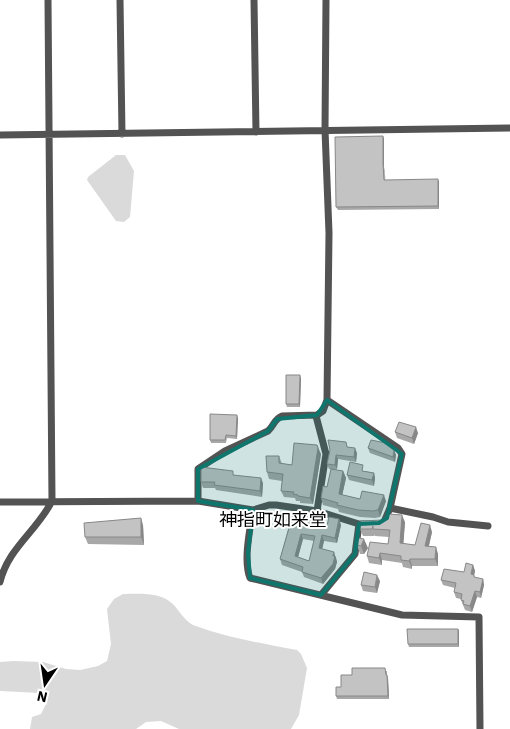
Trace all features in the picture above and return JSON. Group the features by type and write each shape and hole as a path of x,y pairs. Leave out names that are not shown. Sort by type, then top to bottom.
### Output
{"street":[{"path":"0,582 2,572 12,554 48,510 52,501 48,0"},
{"path":"120,0 122,134"},
{"path":"254,0 256,132"},
{"path":"198,501 198,469 225,451 268,431 272,428 277,418 282,416 316,416 323,411 327,400 329,234 325,130 326,0"},
{"path":"0,135 510,128"},
{"path":"0,502 198,501 253,510 276,505 317,511 359,524 384,522 390,508 402,454 398,448 327,400"},
{"path":"316,416 326,454 317,511"},
{"path":"390,508 448,522 488,526"},
{"path":"253,510 247,571 250,578 402,615 479,617 480,729"},
{"path":"320,594 355,554 359,524"}],"highlighted area":[{"path":"327,400 402,454 387,518 379,523 359,524 355,554 321,595 250,578 248,553 253,510 198,501 198,469 268,431 277,419 317,415"}],"shaded area":[{"path":"116,155 125,155 134,171 130,217 124,222 116,221 87,180 88,177"},
{"path":"123,594 159,596 172,604 193,625 232,637 297,650 301,654 307,668 299,715 291,729 179,729 161,721 146,722 136,729 30,729 32,717 41,714 46,704 40,693 0,691 0,662 43,662 66,669 80,670 98,666 107,661 111,644 107,609 114,599"}],"building":[{"path":"383,136 384,180 438,179 438,206 336,207 335,137"},
{"path":"286,375 300,375 299,404 286,404"},
{"path":"210,414 237,415 236,436 226,435 225,440 210,440"},
{"path":"399,422 416,427 412,438 395,432"},
{"path":"328,440 346,442 347,447 355,448 354,457 336,455 335,465 327,464 330,450"},
{"path":"371,440 386,443 394,450 393,457 368,448"},
{"path":"294,443 317,445 318,448 310,498 298,496 293,494 294,492 281,491 283,474 267,472 266,456 279,456 279,463 292,465"},
{"path":"350,462 363,465 362,471 374,473 372,480 347,475"},
{"path":"201,467 233,471 233,475 261,478 260,491 214,485 215,482 201,482"},
{"path":"331,469 343,471 339,494 360,499 362,491 384,495 378,510 358,510 337,505 338,503 321,498 323,486 327,487"},
{"path":"285,513 312,518 312,523 327,526 329,517 339,519 335,538 322,535 319,548 334,552 333,556 335,556 333,564 321,578 302,572 303,567 280,559 291,521 283,520","holes":["301,534 315,536 309,561 295,556"]},
{"path":"388,514 402,515 400,543 415,545 421,523 430,525 425,546 436,547 435,559 410,559 409,561 401,560 401,556 380,553 379,558 367,556 370,542 388,544 390,530 373,529 373,526 372,529 360,529 361,521 383,520"},
{"path":"141,518 141,537 85,537 84,523"},
{"path":"358,538 364,539 361,546 357,545"},
{"path":"466,563 473,565 471,574 474,577 483,579 480,592 475,591 470,606 463,604 464,601 461,600 462,594 454,592 456,583 441,580 444,569 464,572"},
{"path":"364,572 377,575 375,587 361,585"},
{"path":"407,629 458,629 458,644 408,644"},
{"path":"352,668 385,668 388,696 336,696 336,687 341,687 341,675 352,675"}],"district":[{"name":"神指町如来堂","path":"273,520"}]}
